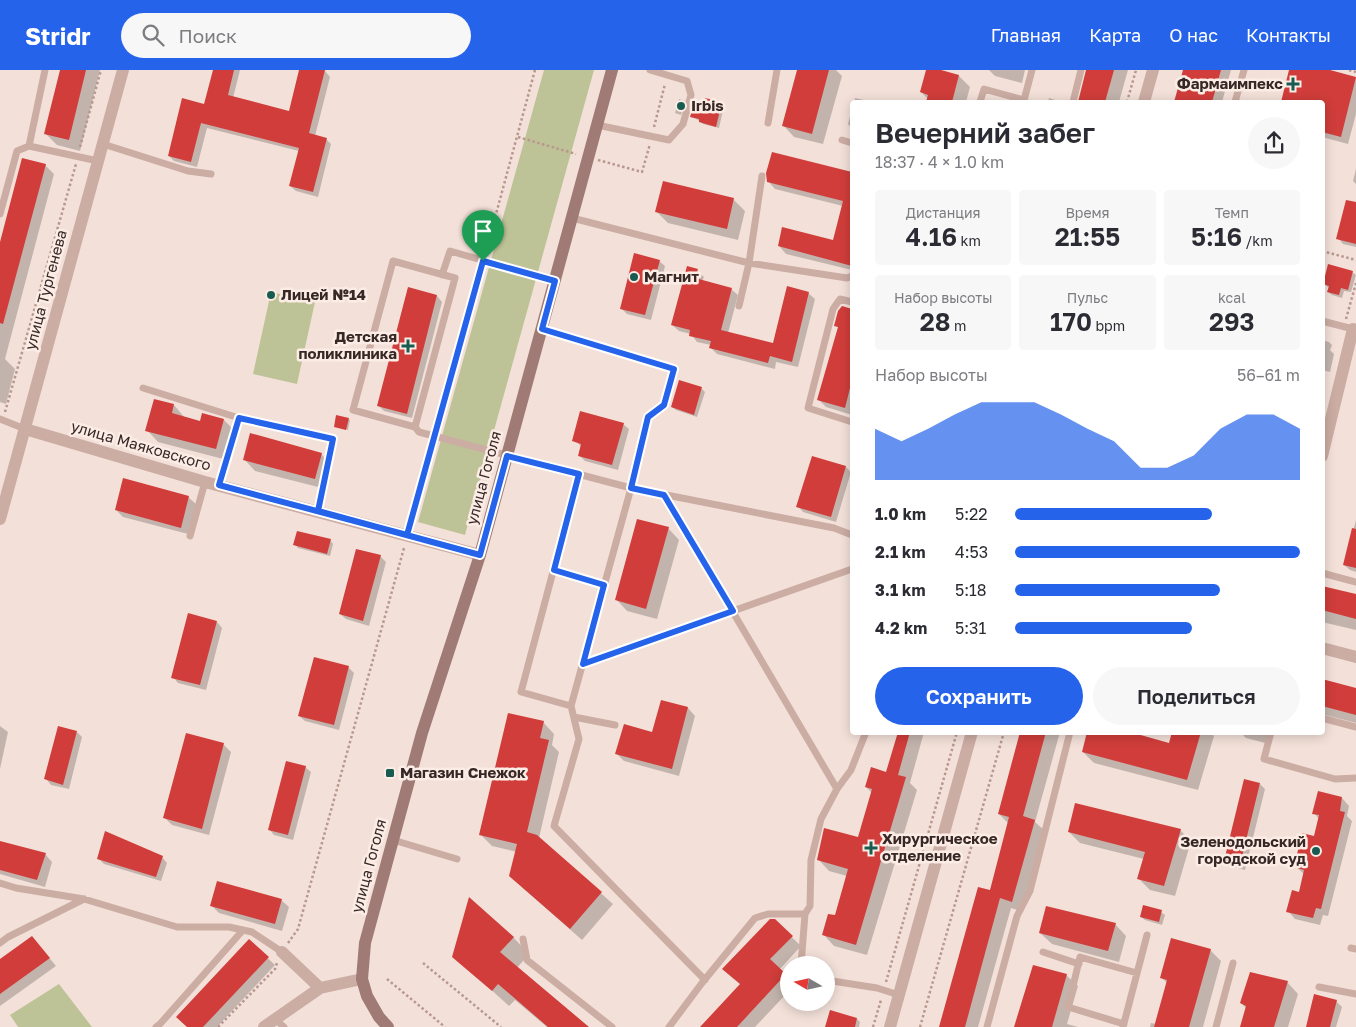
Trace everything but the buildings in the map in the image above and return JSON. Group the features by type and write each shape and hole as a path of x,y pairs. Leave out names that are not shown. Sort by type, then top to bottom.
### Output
{"main road":[{"name":"улица Гоголя","path":"362,979 364,943 422,733 480,555 612,70"},
{"path":"362,979 367,996 379,1017 388,1027"}],"street":[{"name":"улица Тургенева","path":"0,518 123,70"},
{"path":"1145,100 1153,70"},
{"path":"1325,445 1355,330"},
{"name":"улица Маяковского","path":"25,429 205,482 480,555"},
{"path":"1325,649 1356,657"},
{"path":"890,1027 971,735"},
{"path":"282,952 320,988"},
{"path":"264,1027 280,1023 320,988 362,979"}],"lane":[{"path":"29,146 45,70"},
{"path":"597,125 669,140 683,124 691,95 687,81 650,70"},
{"path":"768,122 777,70"},
{"path":"1024,100 1032,70"},
{"path":"1074,100 1081,70"},
{"path":"1236,100 1244,70"},
{"path":"981,100 984,89 1021,100"},
{"path":"842,140 850,142"},
{"path":"102,144 188,171 211,174"},
{"path":"0,214 17,151 29,146 98,160"},
{"path":"739,306 749,263 762,176"},
{"path":"572,218 749,263 850,277"},
{"path":"442,275 450,251 555,281"},
{"path":"415,427 455,278 394,262 353,410 415,427 419,432 631,488 834,528 850,534"},
{"path":"850,302 840,299 833,309 808,408 850,421"},
{"path":"1325,322 1355,330"},
{"path":"542,329 674,369 664,405 648,417 631,488 571,706 579,738 554,826 705,980"},
{"path":"142,388 239,418 333,439 318,511"},
{"path":"219,485 239,418"},
{"path":"1,420 25,429"},
{"path":"571,706 521,692 579,474"},
{"path":"190,536 205,482"},
{"path":"664,495 837,789"},
{"path":"554,570 604,585"},
{"path":"583,664 850,570"},
{"path":"1325,575 1356,582"},
{"path":"574,716 614,725"},
{"path":"1325,719 1356,727"},
{"path":"801,956 806,914 810,906 811,860 821,819 837,789 851,770 865,735"},
{"path":"988,1027 1017,916 1030,891 1069,735"},
{"path":"1270,735 1264,760 1335,779 1356,778"},
{"path":"393,840 456,859"},
{"path":"0,883 16,888 84,899 177,927 229,927 252,932 282,952"},
{"path":"0,888 16,888"},
{"path":"0,943 8,937 84,899"},
{"path":"669,1027 756,918 768,914 806,914"},
{"path":"160,1026 243,930"},
{"path":"1138,973 1080,957 1068,1006 1124,1026 1138,973 1147,936"},
{"path":"523,939 527,960 612,1027"},
{"path":"1043,952 1078,964"},
{"path":"1216,1027 1233,963"},
{"path":"835,982 884,990 899,995"},
{"path":"1319,987 1356,994"}],"path":[{"path":"1,420 78,156 101,70"},
{"path":"218,1027 275,969 282,952 298,929 535,70"},
{"path":"1128,100 1136,70"},
{"path":"1348,70 1356,72"},
{"path":"642,172 667,75"},
{"path":"1325,252 1356,260"},
{"path":"1355,330 1345,321 1356,283"},
{"path":"874,1027 956,735"},
{"path":"920,1027 1003,735"},
{"path":"423,963 501,1027"},
{"path":"387,979 445,1027"}],"green space":[{"path":"544,70 594,70 465,535 418,522"},
{"path":"271,292 315,302 297,384 253,374"},
{"path":"59,984 92,1027 18,1027 10,1015"}],"place":[{"name":"Фармаимпекс","path":"1293,84"},
{"name":"Irbis","path":"681,106"},
{"name":"Магнит","path":"634,277"},
{"name":"Лицей №14","path":"271,295"},
{"name":"Детская поликлиника","path":"408,346"},
{"name":"Магазин Снежок","path":"390,773"},
{"name":"Хирургическое отделение","path":"871,848"},
{"name":"Зеленодольский городской суд","path":"1316,851"}],"route":[{"path":"483,261 407,535 219,485 239,418 333,439 318,511 407,535 480,555 507,456 579,474 554,570 604,585 583,664 733,611 664,495 631,488 648,417 664,405 674,369 542,329 555,281 483,261"}]}
